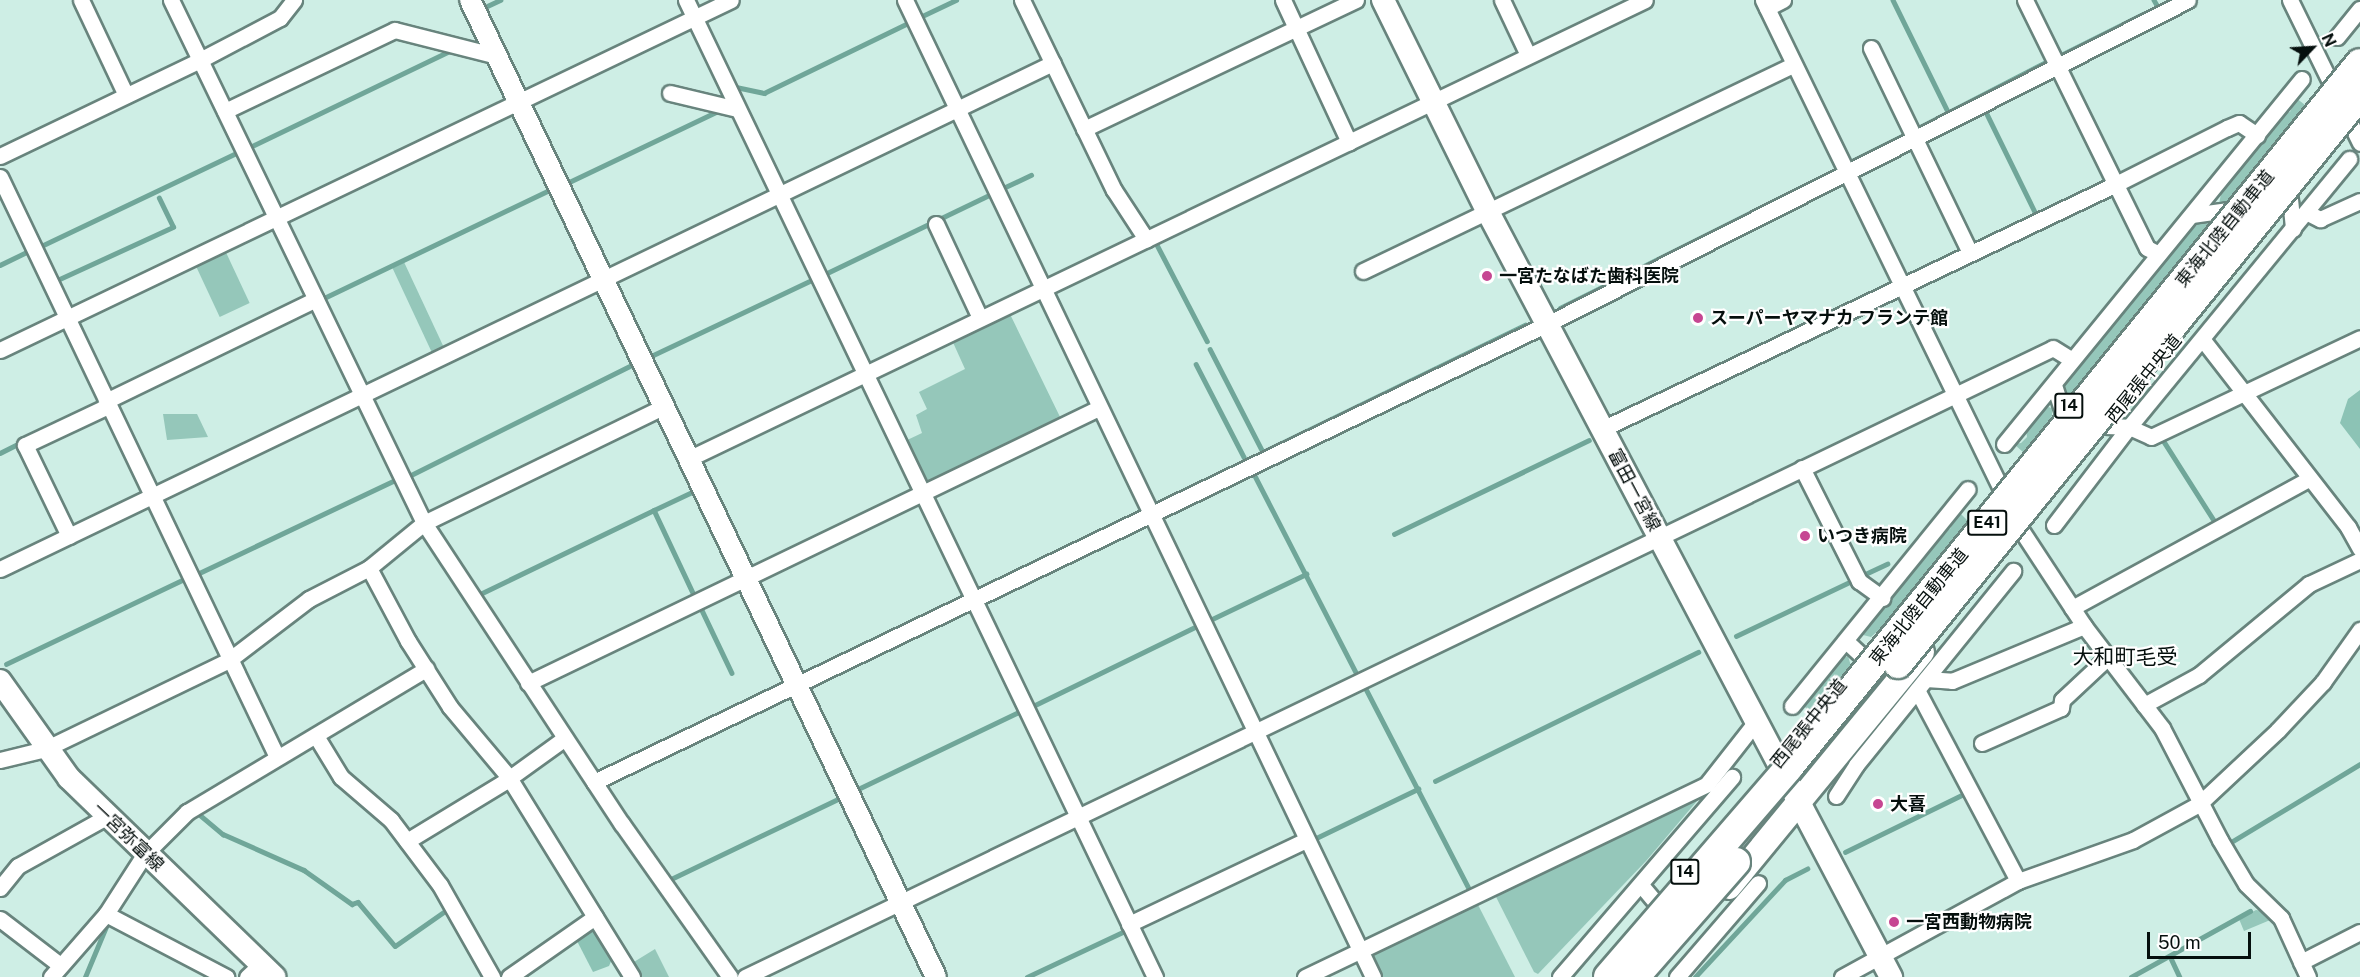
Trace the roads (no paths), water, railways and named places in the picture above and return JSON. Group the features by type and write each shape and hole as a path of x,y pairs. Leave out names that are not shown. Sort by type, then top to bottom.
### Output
{"highway":[{"name":"東海北陸自動車道","path":"1608,977 1789,767 2360,63"},
{"name":"東海北陸自動車道","path":"1635,977 1797,788 2360,95"}],"main road":[{"name":"富田一宮線","path":"1383,0 1488,212 1659,537 1754,724 1891,977"},
{"name":"西尾張中央道","path":"1592,977 1776,764 1854,649 2000,489 2360,46"},
{"name":"西尾張中央道","path":"1650,977 1798,805 1913,687 2021,530 2117,427 2298,205 2357,126"},
{"name":"一宮弥富線","path":"0,681 45,749 106,817 260,973"}],"street":[{"path":"81,0 126,95"},
{"path":"171,0 424,524 594,782 730,977"},
{"path":"0,156 200,60 280,18 294,0"},
{"path":"470,0 936,977"},
{"path":"686,0 1155,977"},
{"path":"0,350 730,0"},
{"path":"904,0 1041,290 1373,977"},
{"path":"1022,0 1140,242"},
{"path":"1282,0 1349,142"},
{"path":"1084,129 1356,0"},
{"path":"1502,0 1528,55"},
{"path":"688,459 1645,0"},
{"path":"1783,0 1765,4 1792,65 2021,530 2084,626 2162,728 2199,804 2246,884 2281,918 2308,977"},
{"path":"2025,0 2146,248 2159,254"},
{"path":"594,782 1547,324 2188,0"},
{"path":"2290,0 2331,82 2357,126"},
{"path":"2337,37 2360,9"},
{"path":"225,111 395,30 495,50"},
{"path":"1871,48 1970,254"},
{"path":"0,569 1053,63"},
{"path":"1363,271 1792,65"},
{"path":"2004,444 2302,79"},
{"path":"670,93 737,109"},
{"path":"1602,429 2239,123 2257,135"},
{"path":"2054,525 2117,427 2203,340 2293,229 2298,205 2349,159"},
{"path":"0,177 277,757"},
{"path":"2298,205 2320,219 2360,201"},
{"path":"2192,215 2227,210"},
{"path":"936,224 980,318"},
{"path":"69,536 25,445 316,299"},
{"path":"2117,427 2151,437 2360,338"},
{"path":"2203,340 2348,527 2360,549"},
{"path":"745,977 1954,394 2053,348 2072,360"},
{"path":"2054,385 2063,412"},
{"path":"0,760 45,749 229,660 309,599 369,568 424,524 663,407"},
{"path":"528,683 1099,408"},
{"path":"1802,468 1860,581 1882,598"},
{"path":"2072,608 2309,479"},
{"path":"1792,706 1854,649 1882,598 1968,489"},
{"path":"2144,705 2199,675 2309,584 2360,560"},
{"path":"369,568 450,707 508,776 632,977"},
{"path":"1836,796 1913,687 2013,571"},
{"path":"1913,687 1952,681 2084,626"},
{"path":"1842,977 2018,881 2133,840 2199,804 2278,730 2323,682 2360,630"},
{"path":"1982,743 2061,708 2062,700 2108,657"},
{"path":"0,919 57,973 106,914 144,855 187,812 426,669"},
{"path":"1913,687 2018,881"},
{"path":"1560,977 1641,885 1711,790 1754,724"},
{"path":"316,736 341,777 391,820 440,885 492,977"},
{"path":"407,841 565,738"},
{"path":"1305,977 1711,790 1731,777"},
{"path":"0,888 18,866 106,817"},
{"path":"1129,924 1306,840"},
{"path":"1677,977 1758,882"},
{"path":"1641,885 1657,904"},
{"path":"1726,890 1726,920"},
{"path":"106,914 226,977"},
{"path":"509,977 595,917"},
{"path":"2301,962 2360,932"}],"waterway":[{"path":"483,8 500,0"},
{"path":"918,18 956,0"},
{"path":"1893,0 1948,112"},
{"path":"2154,0 2158,7"},
{"path":"2063,54 2143,14"},
{"path":"736,87 764,93 910,22"},
{"path":"248,148 454,49"},
{"path":"1920,127 2048,61"},
{"path":"565,184 720,110"},
{"path":"1987,114 2036,214"},
{"path":"1852,161 1906,134"},
{"path":"37,248 240,151"},
{"path":"1001,189 1031,175"},
{"path":"1560,308 1806,185"},
{"path":"324,298 552,189"},
{"path":"825,274 991,194"},
{"path":"53,282 173,227 159,198"},
{"path":"1154,239 1207,341"},
{"path":"0,265 29,251"},
{"path":"649,357 814,279"},
{"path":"1210,349 1263,452 1525,325"},
{"path":"407,477 634,364"},
{"path":"1196,364 1244,457"},
{"path":"1394,534 1589,440"},
{"path":"2163,440 2215,522"},
{"path":"0,453 18,444"},
{"path":"1253,472 1357,674"},
{"path":"195,575 397,479"},
{"path":"654,510 694,491"},
{"path":"478,595 654,510 695,597"},
{"path":"1861,576 1887,564"},
{"path":"1208,621 1306,574"},
{"path":"6,664 184,579"},
{"path":"1736,636 1854,580"},
{"path":"700,606 732,673"},
{"path":"1033,706 1197,626"},
{"path":"1435,781 1698,652"},
{"path":"163,700 223,671"},
{"path":"1364,685 1471,892"},
{"path":"856,790 1021,711"},
{"path":"2228,844 2360,764"},
{"path":"1312,840 1418,789"},
{"path":"1845,852 1966,793"},
{"path":"671,879 840,798"},
{"path":"194,810 223,834 304,870 352,904 358,902 395,946 445,911"},
{"path":"1695,977 1785,880 1807,869"},
{"path":"2131,977 2250,911"},
{"path":"85,977 108,922"},
{"path":"1027,977 1127,930"},
{"path":"2170,956 2180,977"}],"place":[{"name":"一宮たなばた歯科医院","path":"1487,276"},
{"name":"スーパーヤマナカ フランテ館","path":"1698,318"},
{"name":"いつき病院","path":"1805,536"},
{"name":"大喜","path":"1878,804"},
{"name":"一宮西動物病院","path":"1894,922"}],"district":[{"name":"大和町毛受","path":"2125,657"}]}
